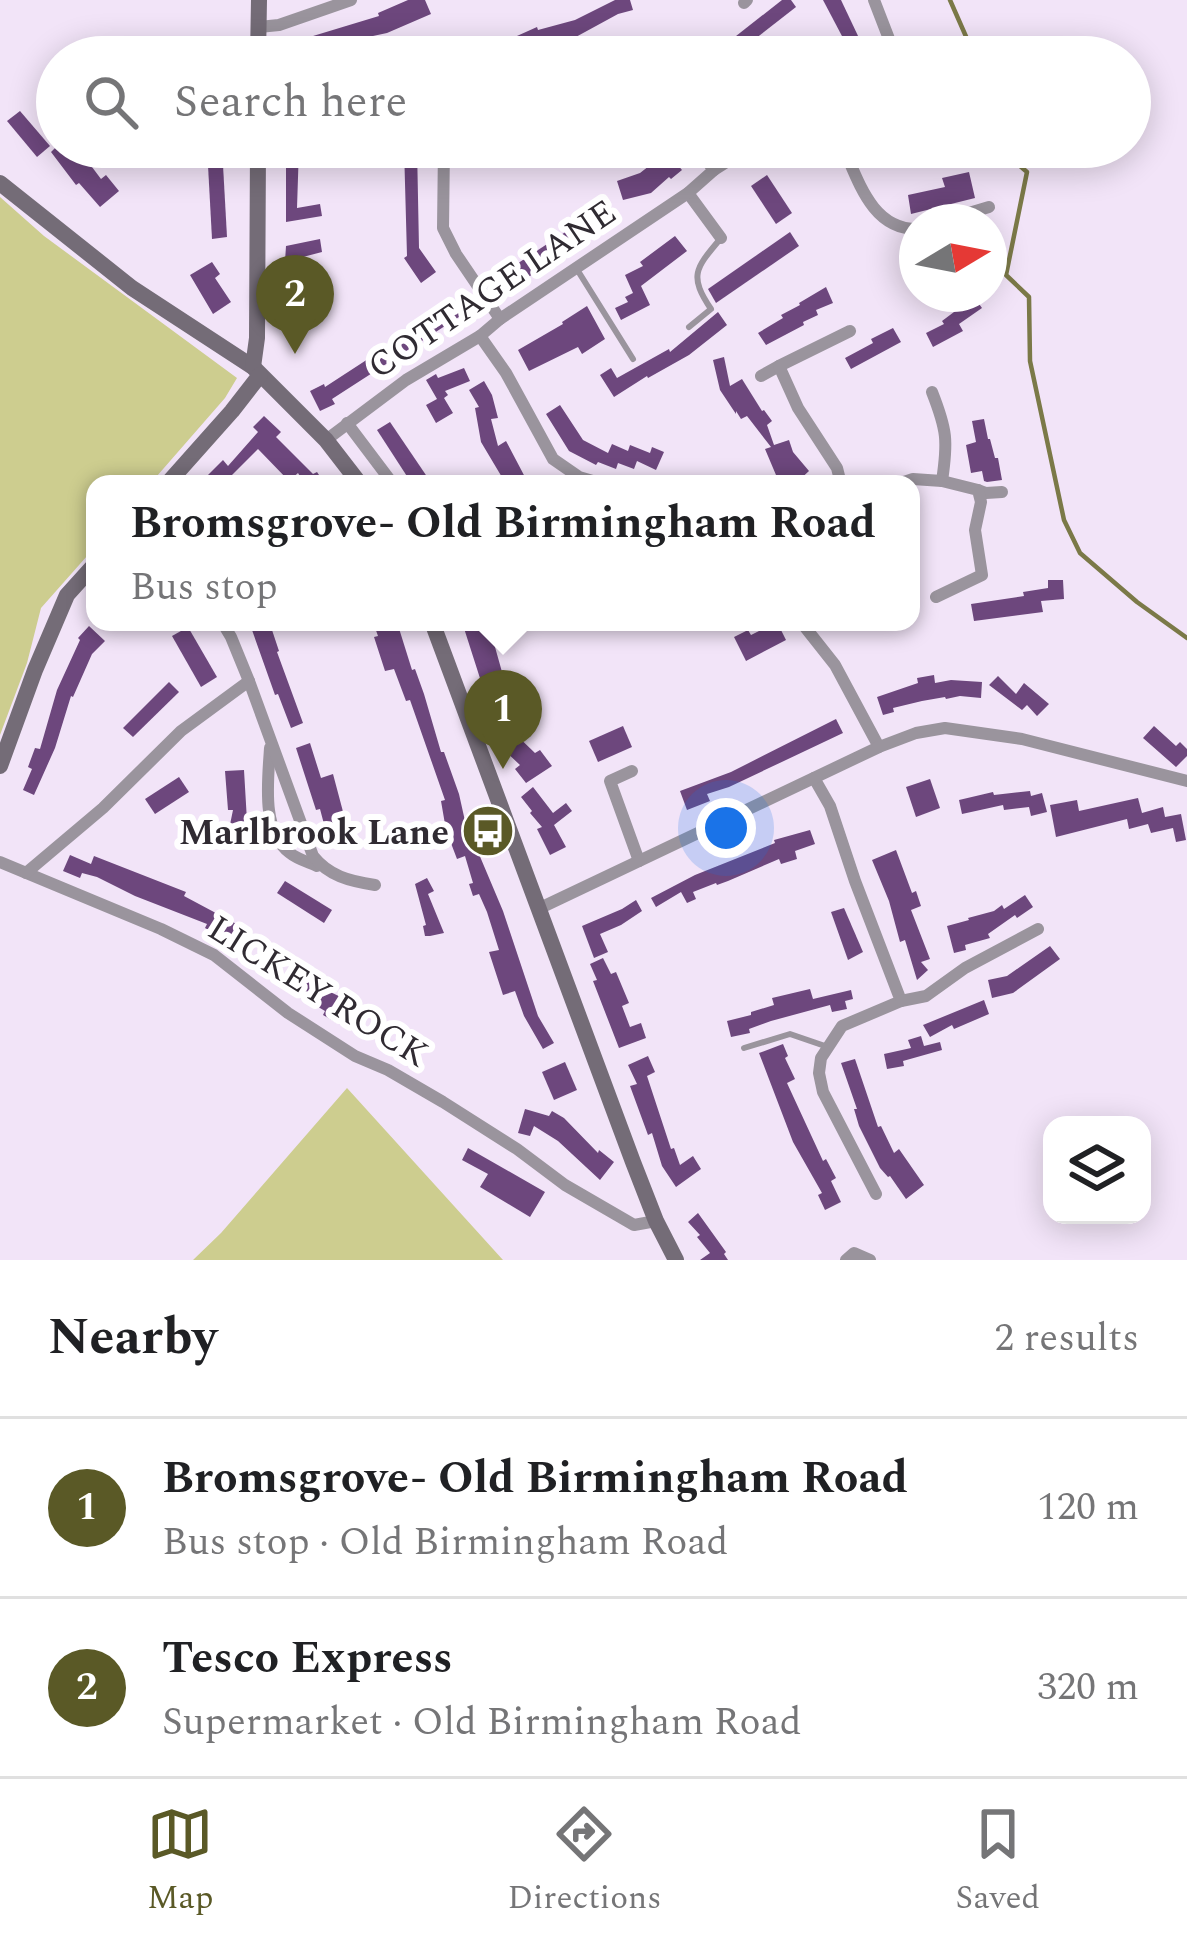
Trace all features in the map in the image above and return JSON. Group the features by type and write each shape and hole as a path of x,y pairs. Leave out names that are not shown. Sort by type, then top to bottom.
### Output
{"main road":[{"path":"259,0 259,36"},
{"path":"174,475 232,411 256,371 258,168"},
{"path":"0,183 132,288 256,371 326,440 353,475"},
{"path":"0,766 67,595 86,574"},
{"path":"435,631 656,1221 676,1260"}],"street":[{"path":"259,26 279,25 351,0"},
{"path":"874,0 888,36"},
{"path":"443,168 442,228 500,319"},
{"name":"COTTAGE LANE","path":"326,440 406,380 480,336 688,193 717,168"},
{"path":"853,168 872,207 890,224 899,226"},
{"path":"688,193 721,238"},
{"path":"761,376 832,332 850,331"},
{"path":"480,336 553,459 576,475"},
{"path":"779,366 839,475"},
{"path":"932,392 946,427 942,481"},
{"path":"346,423 386,475"},
{"path":"920,479 986,493 1002,491"},
{"path":"978,490 981,502 975,530 982,575"},
{"path":"936,597 1000,570"},
{"path":"227,631 313,856 323,869"},
{"path":"808,631 835,664 879,747"},
{"path":"26,872 103,808 181,731 249,681"},
{"path":"538,909 916,733 945,728 1022,739 1187,781"},
{"path":"270,735 270,809 278,841 293,856 349,881 375,885"},
{"path":"632,771 610,781 639,861"},
{"path":"814,778 830,806 901,1001"},
{"name":"LICKEY ROCK","path":"0,862 161,928 214,955 288,1013 355,1056 443,1102 565,1186 634,1225 656,1221"},
{"path":"876,1194 823,1092 821,1058 842,1026 901,1001 926,996 965,968 1038,929"},
{"path":"846,1260 854,1253 870,1260"}],"lane":[{"path":"689,327 711,309 697,286 696,272 721,238"},
{"path":"576,268 633,358"},
{"path":"744,1048 790,1034 828,1047"}],"green space":[{"path":"0,197 44,236 237,378 158,475 86,475 86,557 41,608 0,735"},
{"path":"347,1088 503,1260 193,1260"}],"building":[{"path":"408,0 425,0 431,14 373,36 313,36 379,16"},
{"path":"615,0 630,0 633,10 578,36 517,36 537,27 575,20"},
{"path":"782,0 791,0 796,7 759,36 736,36"},
{"path":"823,0 841,0 858,36 842,36"},
{"path":"20,111 36,130 36,156 7,121"},
{"path":"63,168 93,168 119,191 100,207"},
{"path":"208,168 223,168 227,237 212,239"},
{"path":"286,168 298,168 297,208 320,204 322,216 286,222"},
{"path":"405,168 417,168 419,248 436,272 421,283 407,256"},
{"path":"646,168 682,170 651,193 623,200 617,181"},
{"path":"969,172 975,198 951,204 909,204 908,195 945,187 942,178"},
{"path":"767,175 792,213 776,224 751,186"},
{"path":"605,206 614,220 509,290 500,275"},
{"path":"790,232 799,246 716,303 708,289"},
{"path":"675,236 687,251 641,286 650,305 621,320 615,308 628,302 625,297 633,293 625,275 643,266 640,262"},
{"path":"320,239 322,252 299,258 297,287 301,286 304,308 285,311 286,246"},
{"path":"212,262 220,274 215,278 231,302 213,314 190,275"},
{"path":"826,287 833,303 766,345 758,333"},
{"path":"454,303 462,315 320,411 310,391 325,387"},
{"path":"587,306 605,339 582,354 578,347 529,371 518,350"},
{"path":"718,312 727,325 689,355 614,397 600,375 611,368 617,378 670,352"},
{"path":"954,312 976,312 959,324 963,331 933,347 926,333"},
{"path":"893,328 901,342 851,369 845,358"},
{"path":"724,357 730,386 742,379 772,421 767,425 774,445 789,440 809,471 805,475 776,475 765,449 771,447 747,416 741,419 736,414 720,390 713,360"},
{"path":"464,368 470,381 445,391 453,413 436,423 426,405 437,399 426,380"},
{"path":"484,381 498,418 491,419 498,446 506,441 524,475 501,475 481,442 475,408 479,407 469,390"},
{"path":"560,405 583,440 608,453 612,444 628,451 630,445 650,453 652,447 664,452 656,470 637,461 634,469 618,463 616,469 596,465 569,451 546,414"},
{"path":"264,416 281,432 276,437 319,475 283,475 258,449 232,475 208,475 223,460 228,466 258,432 253,427"},
{"path":"984,419 1002,480 987,482 982,471 971,473 966,445 976,442 972,421"},
{"path":"390,422 426,475 406,475 377,430"},
{"path":"1048,580 1063,580 1064,599 1041,601 1043,612 974,621 971,604 1024,596 1023,592 1048,588"},
{"path":"86,629 105,641 92,654 71,696 34,795 23,790 32,769 28,767 35,748 40,749 78,638"},
{"path":"190,631 217,677 201,687 172,636"},
{"path":"252,631 272,631 303,723 291,728"},
{"path":"376,631 400,631 415,669 465,821 503,911 538,1016 554,1043 543,1049 515,991 503,995 489,952 499,950 487,912 479,894 473,896 465,856 457,859 446,830 441,801 445,800 410,700 406,701 394,669 385,671 374,637"},
{"path":"465,631 491,631 511,704 498,708 508,727 535,753 540,750 552,766 526,783 515,769 520,765 501,747 505,743"},
{"path":"746,631 751,635 782,631 786,640 746,661 734,637"},
{"path":"934,675 935,683 982,682 981,698 945,697 893,708 894,712 883,715 877,697"},
{"path":"998,676 1016,694 1024,683 1049,704 1037,716 1027,705 1022,710 989,685"},
{"path":"169,682 179,692 133,737 123,728"},
{"path":"836,719 843,733 707,794 710,801 687,810 680,791 731,772"},
{"path":"623,726 632,747 598,762 589,741"},
{"path":"1154,726 1176,746 1180,742 1187,749 1187,756 1176,767 1143,738"},
{"path":"310,743 321,778 333,774 350,838 329,843 296,748"},
{"path":"244,770 247,821 242,848 226,844 233,810 228,810 225,771"},
{"path":"179,777 189,792 155,814 145,799"},
{"path":"930,779 940,808 916,817 906,787"},
{"path":"533,787 553,813 566,803 572,811 554,825 566,847 550,855 537,829 542,827 521,797"},
{"path":"1030,791 1031,796 1042,793 1047,812 1031,816 1029,807 1004,810 1003,805 962,814 959,800 993,792"},
{"path":"1138,798 1142,813 1163,807 1165,817 1181,814 1186,840 1176,842 1173,828 1151,833 1148,824 1129,829 1127,819 1056,837 1050,805 1077,800 1079,811"},
{"path":"810,830 815,844 795,851 797,859 781,864 779,859 693,892 696,899 687,903 681,892 656,907 651,898 774,840"},
{"path":"896,850 921,906 911,910 930,959 921,962 928,970 917,980 872,860"},
{"path":"70,855 91,864 94,856 186,892 184,896 242,927 238,938 220,931 218,935 205,928 207,924 97,877 82,873 80,878 63,871"},
{"path":"427,878 434,891 428,894 444,933 430,936 425,936 415,884"},
{"path":"285,881 332,910 324,923 277,893"},
{"path":"1025,895 1033,907 988,934 990,938 954,953 947,926 1002,905 1004,909"},
{"path":"636,900 642,911 600,934 608,952 594,958 582,926"},
{"path":"844,908 863,952 848,960 831,912"},
{"path":"1050,946 1060,959 1013,993 992,998 988,980 1007,976"},
{"path":"603,958 611,974 616,972 629,1003 622,1006 630,1027 641,1023 646,1038 619,1048 593,981 597,980 590,964"},
{"path":"295,975 349,1001 337,1023 288,989"},
{"path":"810,989 813,999 851,990 853,999 845,1001 847,1009 832,1012 830,1005 731,1037 727,1021 774,1005 772,998"},
{"path":"984,1000 989,1014 954,1029 952,1025 930,1037 923,1025"},
{"path":"921,1036 924,1046 940,1042 942,1050 887,1069 884,1054 911,1048 908,1040"},
{"path":"783,1044 795,1079 787,1083 823,1161 836,1178 831,1181 841,1202 825,1210 818,1195 822,1193 793,1142 759,1053"},
{"path":"648,1056 655,1072 647,1076 671,1149 680,1165 693,1156 701,1169 676,1187 662,1166 630,1086 637,1084 628,1065"},
{"path":"855,1059 878,1127 894,1153 899,1149 924,1185 906,1199 880,1168 859,1126 841,1063"},
{"path":"565,1062 577,1090 554,1100 542,1072"},
{"path":"525,1109 549,1116 552,1111 564,1118 598,1153 614,1162 600,1180 534,1126 530,1136 518,1133"},
{"path":"468,1148 545,1192 530,1217 480,1187 488,1174 462,1160"},
{"path":"698,1213 728,1260 700,1260 710,1253 688,1222"}],"waterway":[{"path":"950,0 966,36"},
{"path":"1022,168 1027,172 1006,275 1029,297 1030,361 1064,520 1080,553 1187,638"}],"place":[{"name":"Tesco Express","path":"295,354"},
{"name":"Bromsgrove- Old Birmingham Road","path":"503,769"},
{"name":"Marlbrook Lane","path":"488,831"}]}
